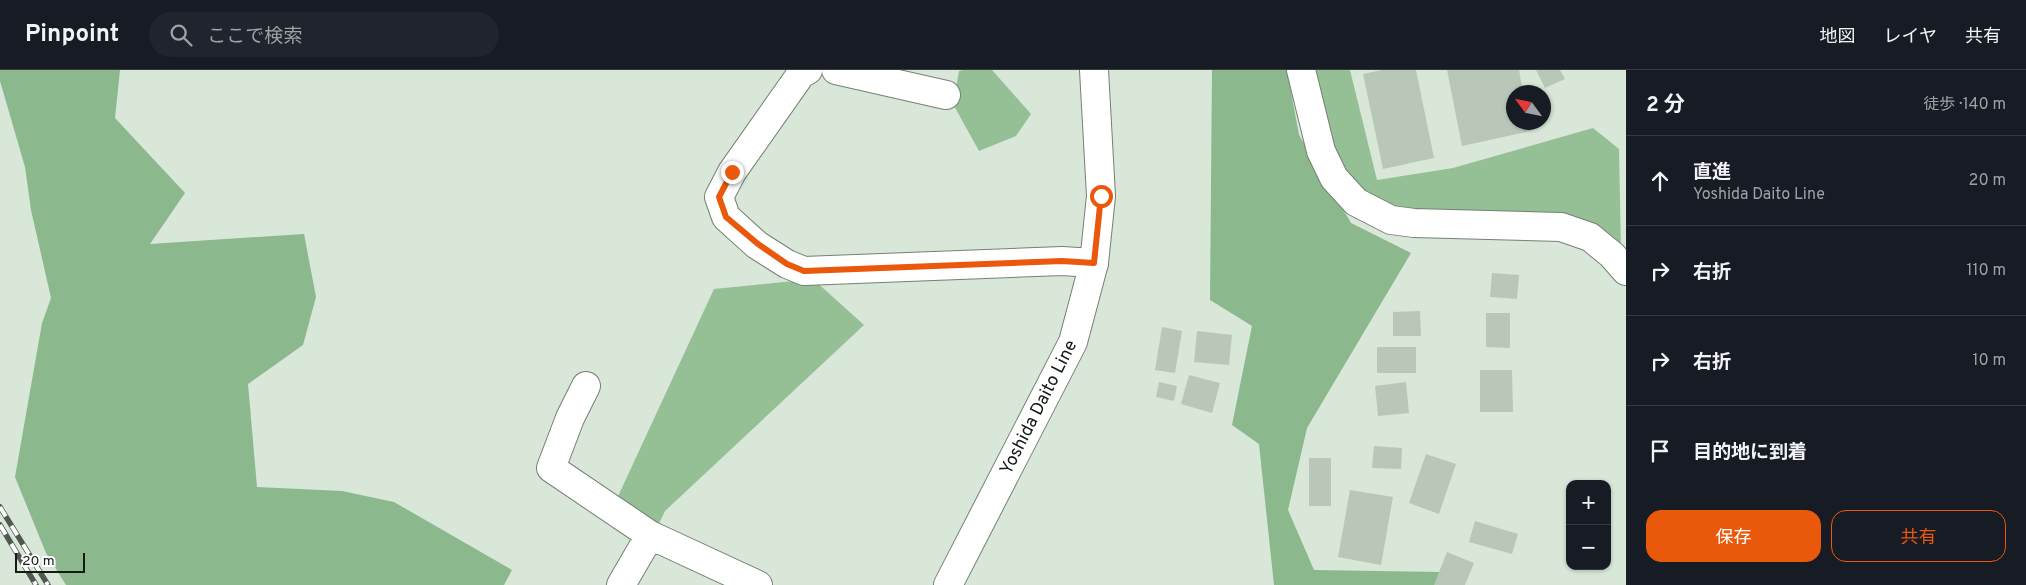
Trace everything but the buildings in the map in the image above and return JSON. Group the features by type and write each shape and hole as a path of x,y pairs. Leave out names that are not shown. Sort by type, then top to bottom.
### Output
{"street":[{"path":"808,70 801,74 732,172 719,197 726,217 758,244 787,264 804,271 1062,261 1094,263"},
{"path":"836,70 946,95"},
{"name":"Yoshida Daito Line","path":"948,585 1073,342 1094,263 1101,196 1094,70"},
{"path":"1301,70 1321,151 1334,178 1356,202 1391,220 1414,223 1561,227 1590,237 1612,255 1626,271"},
{"path":"586,386 570,418 551,468 650,535 758,585"},
{"path":"620,585 650,535"}],"green space":[{"path":"0,70 120,70 115,118 185,193 150,244 304,234 316,297 303,345 248,384 257,487 342,491 394,502 512,570 504,585 66,585 46,553 15,477 42,323 51,298 31,210 25,167 0,81"},
{"path":"992,70 1031,114 1016,136 979,151 953,104 959,71"},
{"path":"1212,70 1287,70 1299,135 1351,223 1411,253 1307,428 1288,510 1314,570 1439,572 1438,585 1274,585 1259,444 1232,425 1252,326 1210,300"},
{"path":"1301,70 1350,70 1377,180 1453,168 1593,128 1619,149 1621,252 1356,202"},
{"path":"813,279 864,325 665,511 655,532 614,505 714,289"}],"railway":[{"path":"0,507 48,585"},
{"path":"0,525 36,585"}],"route":[{"path":"732,172 719,197 726,217 758,244 787,264 804,271 856,267 1062,261 1094,263 1101,196"}]}
